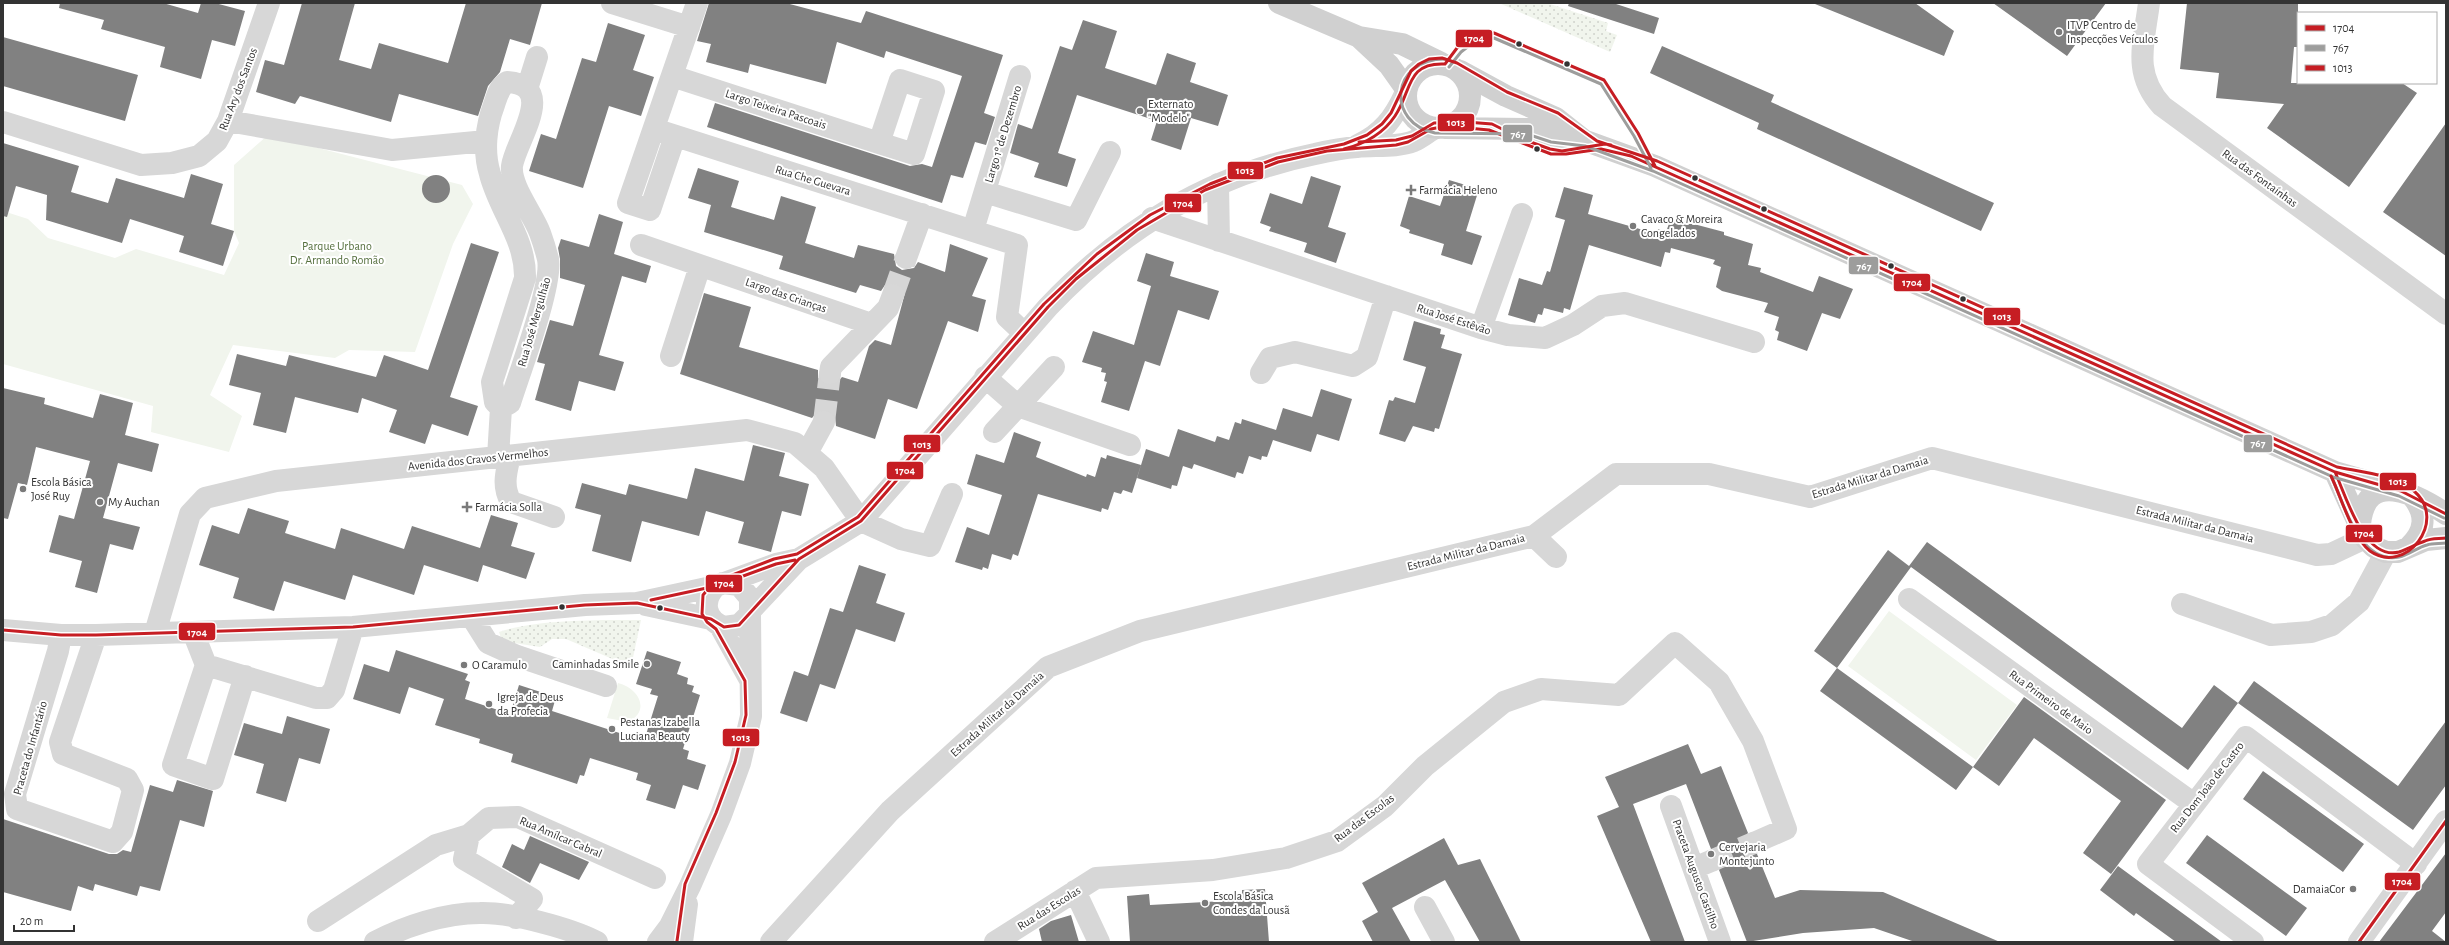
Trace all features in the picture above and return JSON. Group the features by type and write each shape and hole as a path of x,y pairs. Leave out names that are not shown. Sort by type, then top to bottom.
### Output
{"street":[{"name":"Rua Ary dos Santos","path":"3,122 141,165 172,163 199,156 217,141 228,121 269,3"},
{"path":"612,3 689,27"},
{"path":"675,136 650,210 628,203 697,3"},
{"path":"1279,3 1360,37 1402,44 1506,96 1556,118 1586,141"},
{"name":"Rua das Fontaínhas","path":"2149,3 2142,71 2152,95 2162,106 2446,314"},
{"path":"1360,37 1389,65 1406,92 1410,113 1421,123 1440,128 1528,129 1552,137 1586,141 1655,166 2335,472 2406,493 2446,514"},
{"path":"527,89 537,57"},
{"path":"637,603 732,627 739,625 799,559 861,521 1024,333 1074,279 1096,259 1152,218 1218,184 1284,161 1355,147 1408,142 1440,128 1463,117 1471,99 1470,89 1450,67 1423,67 1415,73 1396,115 1388,125 1378,134 1355,147"},
{"name":"Largo Teixeira Pascoais","path":"672,76 879,143"},
{"name":"Largo 1º de Dezembro","path":"973,230 1020,76"},
{"name":"Rua José Mergulhão","path":"501,408 510,403 547,282 548,261 540,232 513,176 512,165 532,113 531,99 527,89 519,83 507,82 501,86 490,118 486,141 490,174 518,240 525,264 525,278 492,382 495,402 501,408 506,492 511,502 554,517"},
{"path":"228,121 392,150 486,141"},
{"name":"Rua Che Guevara","path":"654,129 973,230"},
{"name":"Largo 1º de Dezembro","path":"985,192 1076,220 1110,152"},
{"path":"1218,184 1219,240"},
{"path":"906,258 922,214"},
{"path":"1481,328 1522,214"},
{"name":"Rua José Estêvão","path":"1152,218 1481,328 1508,335 1545,338 1573,325 1602,306 1625,303 1754,342"},
{"path":"973,230 1017,245 1007,317 1024,333"},
{"name":"Largo das Crianças","path":"641,245 871,324"},
{"path":"671,356 700,266"},
{"path":"830,373 831,367 888,308 893,295"},
{"path":"1261,373 1270,358 1295,352 1353,366 1367,357 1386,296"},
{"path":"994,432 1054,367"},
{"path":"985,377 1018,406 1130,444"},
{"path":"807,453 824,422"},
{"name":"Avenida dos Cravos Vermelhos","path":"155,633 190,514 205,498 276,481 747,430 795,443 824,468 861,521"},
{"name":"Estrada Militar da Damaia","path":"771,942 890,811 1048,667 1140,631 1534,536 1616,474 1709,474 1810,497 1932,458 2317,555 2331,554 2362,531"},
{"path":"2335,472 2362,531 2374,547 2386,552 2398,552 2426,540 2446,538"},
{"path":"2362,531 2362,511 2369,499 2378,492 2390,489 2406,493 2419,505 2423,516 2423,528 2418,539 2409,547"},
{"path":"861,521 901,539 930,546 952,494"},
{"path":"1534,536 1556,557"},
{"path":"2182,604 2271,635 2311,632 2332,625 2359,602 2386,552"},
{"path":"3,630 61,635 96,635 353,627 585,605 637,603 720,585 776,564 799,559"},
{"path":"658,942 670,926 690,886 721,815 740,763 751,716 750,598 746,591 739,585 720,585 707,598 707,612 715,622 750,680"},
{"name":"Rua Primeiro de Maio","path":"1909,599 2194,804"},
{"path":"471,616 488,643 517,656 606,686"},
{"path":"206,665 316,698 327,698 334,690 353,627"},
{"path":"193,632 206,665 174,765 214,779 245,676"},
{"name":"Praceta do Infantário","path":"61,635 58,652 15,794 17,809 113,842 122,832 134,790 127,779 63,754 60,742 96,635"},
{"name":"Rua das Escolas","path":"995,942 1096,878 1213,870 1286,858 1337,841 1385,806 1425,766 1504,702 1541,688 1619,694 1675,644 1719,682 1753,741 1786,829 1756,842"},
{"name":"Rua Dom João de Castro","path":"2253,942 2148,864 2246,737 2416,864"},
{"name":"Praceta Augusto Castilho","path":"1671,806 1703,865 1720,942"},
{"name":"Rua Amílcar Cabral","path":"318,921 436,845 469,835 489,818 518,817 655,878"},
{"path":"2359,942 2446,821"},
{"path":"469,835 464,859 532,899 516,918"},
{"path":"682,942 690,886"},
{"path":"1075,891 1099,942"},
{"path":"1425,907 1444,942"},
{"path":"375,942 396,930 450,916 480,912 516,918 579,933 597,942"},
{"path":"516,918 558,942"}],"green space":[{"path":"1499,3 1547,3 1608,23 1606,31 1617,35 1610,52"},
{"name":"Parque Urbano Dr. Armando Romão","path":"268,135 462,185 473,204 453,244 415,352 349,350 335,358 233,345 210,395 242,416 229,452 151,432 153,406 3,364 3,211 28,219 48,238 115,258 136,249 224,275 239,243 234,231 234,165"},
{"path":"1889,611 2017,705 1976,760 1848,666"},
{"path":"641,620 631,667 566,639 552,639 540,647 502,641 499,632 550,622"},
{"path":"618,683 632,690 640,700 639,712 628,722 607,718"}],"building":[{"path":"60,3 163,3 198,13 201,3 215,3 245,11 235,46 212,40 201,79 160,67 165,47 101,29 104,20 59,8"},
{"path":"302,3 355,3 339,60 371,69 379,43 448,63 466,3 542,3 530,45 510,39 500,72 488,86 478,116 399,94 391,122 300,96 295,104 256,92 265,60 284,65"},
{"path":"709,3 786,3 861,23 866,11 1003,55 984,113 995,117 986,145 975,142 963,178 951,175 942,203 707,127 715,103 910,166 922,164 932,167 962,76 886,51 884,58 837,42 826,84 750,64 748,73 706,62 711,44 697,41"},
{"path":"1569,3 1613,3 1659,18 1654,34 1568,6"},
{"path":"1915,3 1954,31 1944,56 1815,4"},
{"name":"ITVP Centro de Inspecções Veículos","path":"1993,3 2106,3 2067,56"},
{"path":"2187,3 2298,3 2297,47 2294,47 2291,83 2404,84 2417,93 2349,187 2267,128 2284,104 2216,98 2219,73 2180,69"},
{"path":"1083,20 1117,31 1105,68 1156,85 1167,53 1196,63 1190,82 1228,95 1218,126 1191,118 1181,150 1151,140 1157,121 1077,95 1058,153 1076,159 1067,187 1034,177 1039,163 1010,153 1018,124 1032,129 1060,46 1072,50"},
{"path":"608,23 645,35 633,70 654,77 641,116 609,106 583,188 529,171 541,134 556,139 582,58 596,62"},
{"path":"3,37 138,75 125,121 3,86"},
{"path":"1662,46 1774,95 1771,102 1994,203 1981,231 1757,129 1759,123 1650,73"},
{"path":"2446,123 2446,256 2383,212"},
{"path":"3,143 79,166 71,192 108,203 116,178 184,198 191,174 223,184 211,224 234,231 223,266 179,252 184,236 130,219 122,243 46,220 47,195 16,186 7,217 3,216"},
{"path":"698,168 739,181 731,207 774,220 781,196 816,207 805,243 854,258 858,245 894,254 896,266 902,270 914,268 918,262 945,272 950,244 988,258 972,296 986,300 978,332 948,321 917,409 888,399 875,439 836,426 835,416 830,411 818,411 812,418 680,374 704,293 751,307 739,347 818,370 818,378 828,385 835,385 842,377 858,382 869,346 875,340 891,345 905,293 902,287 897,283 885,285 881,291 860,285 856,293 779,269 783,256 704,232 711,205 688,198"},
{"path":"436,175 446,179 450,189 446,199 436,203 426,199 422,189 426,179"},
{"path":"1311,176 1341,186 1328,227 1346,233 1336,263 1304,252 1307,243 1269,231 1271,227 1260,223 1270,193 1302,204"},
{"path":"1449,180 1479,189 1466,231 1482,236 1472,265 1441,255 1444,244 1409,233 1410,230 1400,226 1409,196 1440,206"},
{"path":"1564,187 1593,195 1588,214 1657,234 1658,229 1666,232 1671,218 1724,232 1724,235 1753,244 1748,265 1761,268 1760,272 1813,292 1819,276 1853,289 1840,319 1822,313 1807,351 1777,340 1779,332 1775,330 1779,317 1764,312 1768,303 1722,291 1716,287 1721,267 1713,264 1715,260 1671,248 1670,253 1665,252 1661,267 1589,245 1570,310 1564,308 1563,313 1544,308 1542,315 1538,314 1535,323 1508,315 1519,278 1542,285 1547,271 1550,272 1565,220 1555,217"},
{"path":"599,214 623,222 614,254 651,266 646,283 622,276 599,355 624,362 615,391 579,381 571,411 535,400 545,364 537,362 550,320 573,326 585,285 560,278 560,259 558,248 561,239 589,247"},
{"path":"471,243 499,252 450,397 478,406 468,436 432,424 425,444 389,432 397,410 362,398 358,413 295,397 286,433 253,425 261,393 229,385 237,354 286,366 289,355 376,377 384,355 428,370"},
{"path":"1146,253 1174,262 1170,276 1219,291 1209,320 1178,310 1160,366 1145,361 1129,411 1101,402 1107,382 1104,381 1106,373 1101,372 1102,368 1082,362 1093,331 1134,345 1151,286 1137,281"},
{"path":"1414,321 1441,329 1440,334 1445,335 1441,348 1462,354 1439,429 1435,428 1434,432 1413,426 1405,442 1379,434 1389,400 1393,401 1395,397 1415,403 1426,367 1403,360"},
{"path":"3,388 45,398 44,404 93,418 100,394 133,403 125,435 159,444 152,472 118,463 103,518 140,527 133,550 110,544 97,593 75,587 82,561 49,552 59,515 74,519 90,461 36,447 27,485 18,483 8,519 3,518"},
{"path":"1321,389 1352,399 1339,441 1317,434 1311,452 1273,440 1267,457 1262,456 1261,460 1249,456 1243,474 1237,472 1235,478 1194,464 1192,469 1183,466 1177,486 1172,485 1171,489 1137,478 1146,449 1169,457 1178,429 1215,442 1217,436 1229,440 1235,422 1241,424 1242,419 1276,430 1283,408 1312,417"},
{"path":"1014,432 1041,442 1036,457 1086,477 1087,474 1095,477 1101,457 1106,459 1107,455 1141,465 1132,493 1123,490 1121,494 1114,492 1108,510 1102,508 1101,512 1038,494 1018,556 1013,554 1011,560 992,554 988,569 983,567 982,570 955,562 967,527 989,535 1002,495 967,484 976,454 1004,463"},
{"path":"753,445 785,453 779,476 809,484 801,516 782,511 771,552 738,543 744,522 706,511 699,536 642,521 631,562 592,551 601,515 575,508 582,483 626,495 629,484 687,499 695,468 744,481"},
{"path":"248,508 289,521 285,533 335,549 341,528 404,549 412,526 480,548 491,515 518,523 511,546 535,553 526,579 483,565 478,582 424,565 414,595 353,575 345,600 284,581 274,611 233,598 239,578 199,565 212,525 239,534"},
{"path":"1927,542 2182,728 2214,685 2238,703 2188,770 1911,567 1837,668 1814,651 1888,550 1909,566"},
{"path":"859,565 886,574 876,603 905,613 895,642 856,629 835,689 820,684 807,722 780,713 794,671 808,676 830,608 843,612"},
{"path":"396,650 468,674 465,680 470,682 465,699 510,714 519,685 556,697 552,711 644,741 658,696 650,694 652,689 636,684 647,651 681,662 677,674 688,678 687,684 694,686 692,692 700,695 683,749 689,751 687,759 706,765 698,790 683,785 675,809 646,800 651,785 636,780 638,773 590,758 584,776 580,775 577,784 511,762 513,754 479,743 480,739 435,725 444,699 409,687 400,714 353,699 364,664 389,672"},
{"path":"1837,668 1973,767 1956,790 1820,691"},
{"path":"2254,681 2398,786 2446,721 2446,785 2413,830 2238,703"},
{"path":"2024,697 2166,800 2111,874 2083,853 2121,801 2034,738 1999,786 1973,767"},
{"path":"287,716 330,729 320,764 299,758 286,802 256,793 264,764 234,755 244,723 282,734"},
{"path":"1688,744 1701,774 1721,766 1748,833 1744,840 1744,847 1749,852 1757,854 1775,898 1800,890 1883,892 2000,942 1915,942 1874,928 1803,933 1747,942 1719,870 1723,863 1723,857 1718,851 1711,849 1686,784 1633,804 1685,942 1651,942 1597,816 1619,807 1605,777"},
{"path":"2263,771 2364,844 2343,872 2243,799"},
{"path":"177,780 213,791 204,827 180,820 160,891 140,886 137,896 95,884 93,891 78,886 71,911 3,892 3,819 109,854 117,854 123,850 131,852 150,785 173,792"},
{"path":"2207,835 2307,908 2286,936 2186,863"},
{"path":"530,836 589,862 579,880 540,863 530,883 502,867 512,844 524,850"},
{"path":"1444,838 1458,865 1480,859 1521,942 1480,942 1445,880 1392,908 1411,942 1373,942 1362,921 1378,912 1362,883"},
{"path":"2446,853 2446,912 2432,931 2446,942 2379,942"},
{"path":"2118,866 2222,942 2176,942 2136,913 2134,916 2100,890"},
{"path":"1265,889 1269,942 1130,942 1127,896 1149,894 1150,905 1242,900 1242,890"},
{"path":"1071,915 1079,942 1042,942 1039,929 1051,921"}],"tunnel":[{"path":"893,295 906,258"},
{"path":"824,422 830,373"},
{"path":"1711,861 1756,842"}],"transit line":[{"name":"1704","path":"1344,149 1366,141 1385,128 1395,116 1412,80 1423,68 1432,65 1445,64 1457,48 1468,40 1494,33 1604,80 1638,133 1655,166"},
{"name":"767","path":"1449,67 1461,52 1470,45 1494,38 1601,84 1634,136 1651,168"},
{"name":"1013","path":"677,941 685,884 716,813 735,762 746,715 745,681 716,629 707,622 702,614 703,595 714,582 774,559 797,554 858,517 1044,304 1097,254 1150,215 1210,184 1277,158 1344,144 1367,135 1382,124 1391,113 1411,71 1419,64 1429,59 1442,58 1457,63 1507,92 1558,113 1597,141 1657,161 2337,467 2377,475 2397,481 2414,491 2424,503 2427,517 2425,530 2418,542 2409,551 2397,556 2383,557 2370,551 2364,545 2352,526 2331,476"},
{"name":"767","path":"1445,59 1427,62 1413,69 1405,80 1401,92 1402,105 1408,117 1419,127 1435,133 1527,134 1551,142 1585,146 1653,171 2333,477 2399,496 2444,518"},
{"name":"1013","path":"1359,142 1396,140 1412,136 1434,123 1466,122 1492,124 1522,139 1550,149 1562,151 1605,144 1611,145"},
{"name":"1704","path":"3,630 61,635 96,635 353,627 585,605 637,603 711,619 724,627 739,625 799,559 861,521 1048,307 1076,279 1137,230 1205,190 1278,162 1327,151 1396,145 1408,142 1431,129 1446,126 1489,130 1551,154 1566,154 1601,149 1631,156 2335,472 2401,491 2446,514"},
{"name":"1704","path":"2313,462 2335,472 2358,524 2366,537 2376,547 2387,552 2399,552 2427,540 2446,538"},
{"name":"767","path":"2311,467 2331,476 2355,530 2363,542 2373,552 2385,557 2399,557 2406,555 2420,547 2446,543"},
{"name":"1704","path":"651,600 716,586 776,564 795,560"},
{"name":"1704","path":"2359,942 2446,821"}],"place":[{"name":"ITVP Centro de Inspecções Veículos","path":"2059,32"},
{"name":"Externato \"Modelo\"","path":"1140,111"},
{"name":"Farmácia Heleno","path":"1411,190"},
{"name":"Cavaco & Moreira Congelados","path":"1633,226"},
{"name":"Escola Básica José Ruy","path":"23,489"},
{"name":"My Auchan","path":"100,502"},
{"name":"Farmácia Solla","path":"467,507"},
{"name":"Caminhadas Smile","path":"647,664"},
{"name":"O Caramulo","path":"464,665"},
{"name":"Igreja de Deus da Profecia","path":"489,704"},
{"name":"Pestanas Izabella Luciana Beauty","path":"612,729"},
{"name":"Cervejaria Montejunto","path":"1711,854"},
{"name":"DamaiaCor","path":"2353,889"},
{"name":"Escola Básica Condes da Lousã","path":"1205,903"}]}
